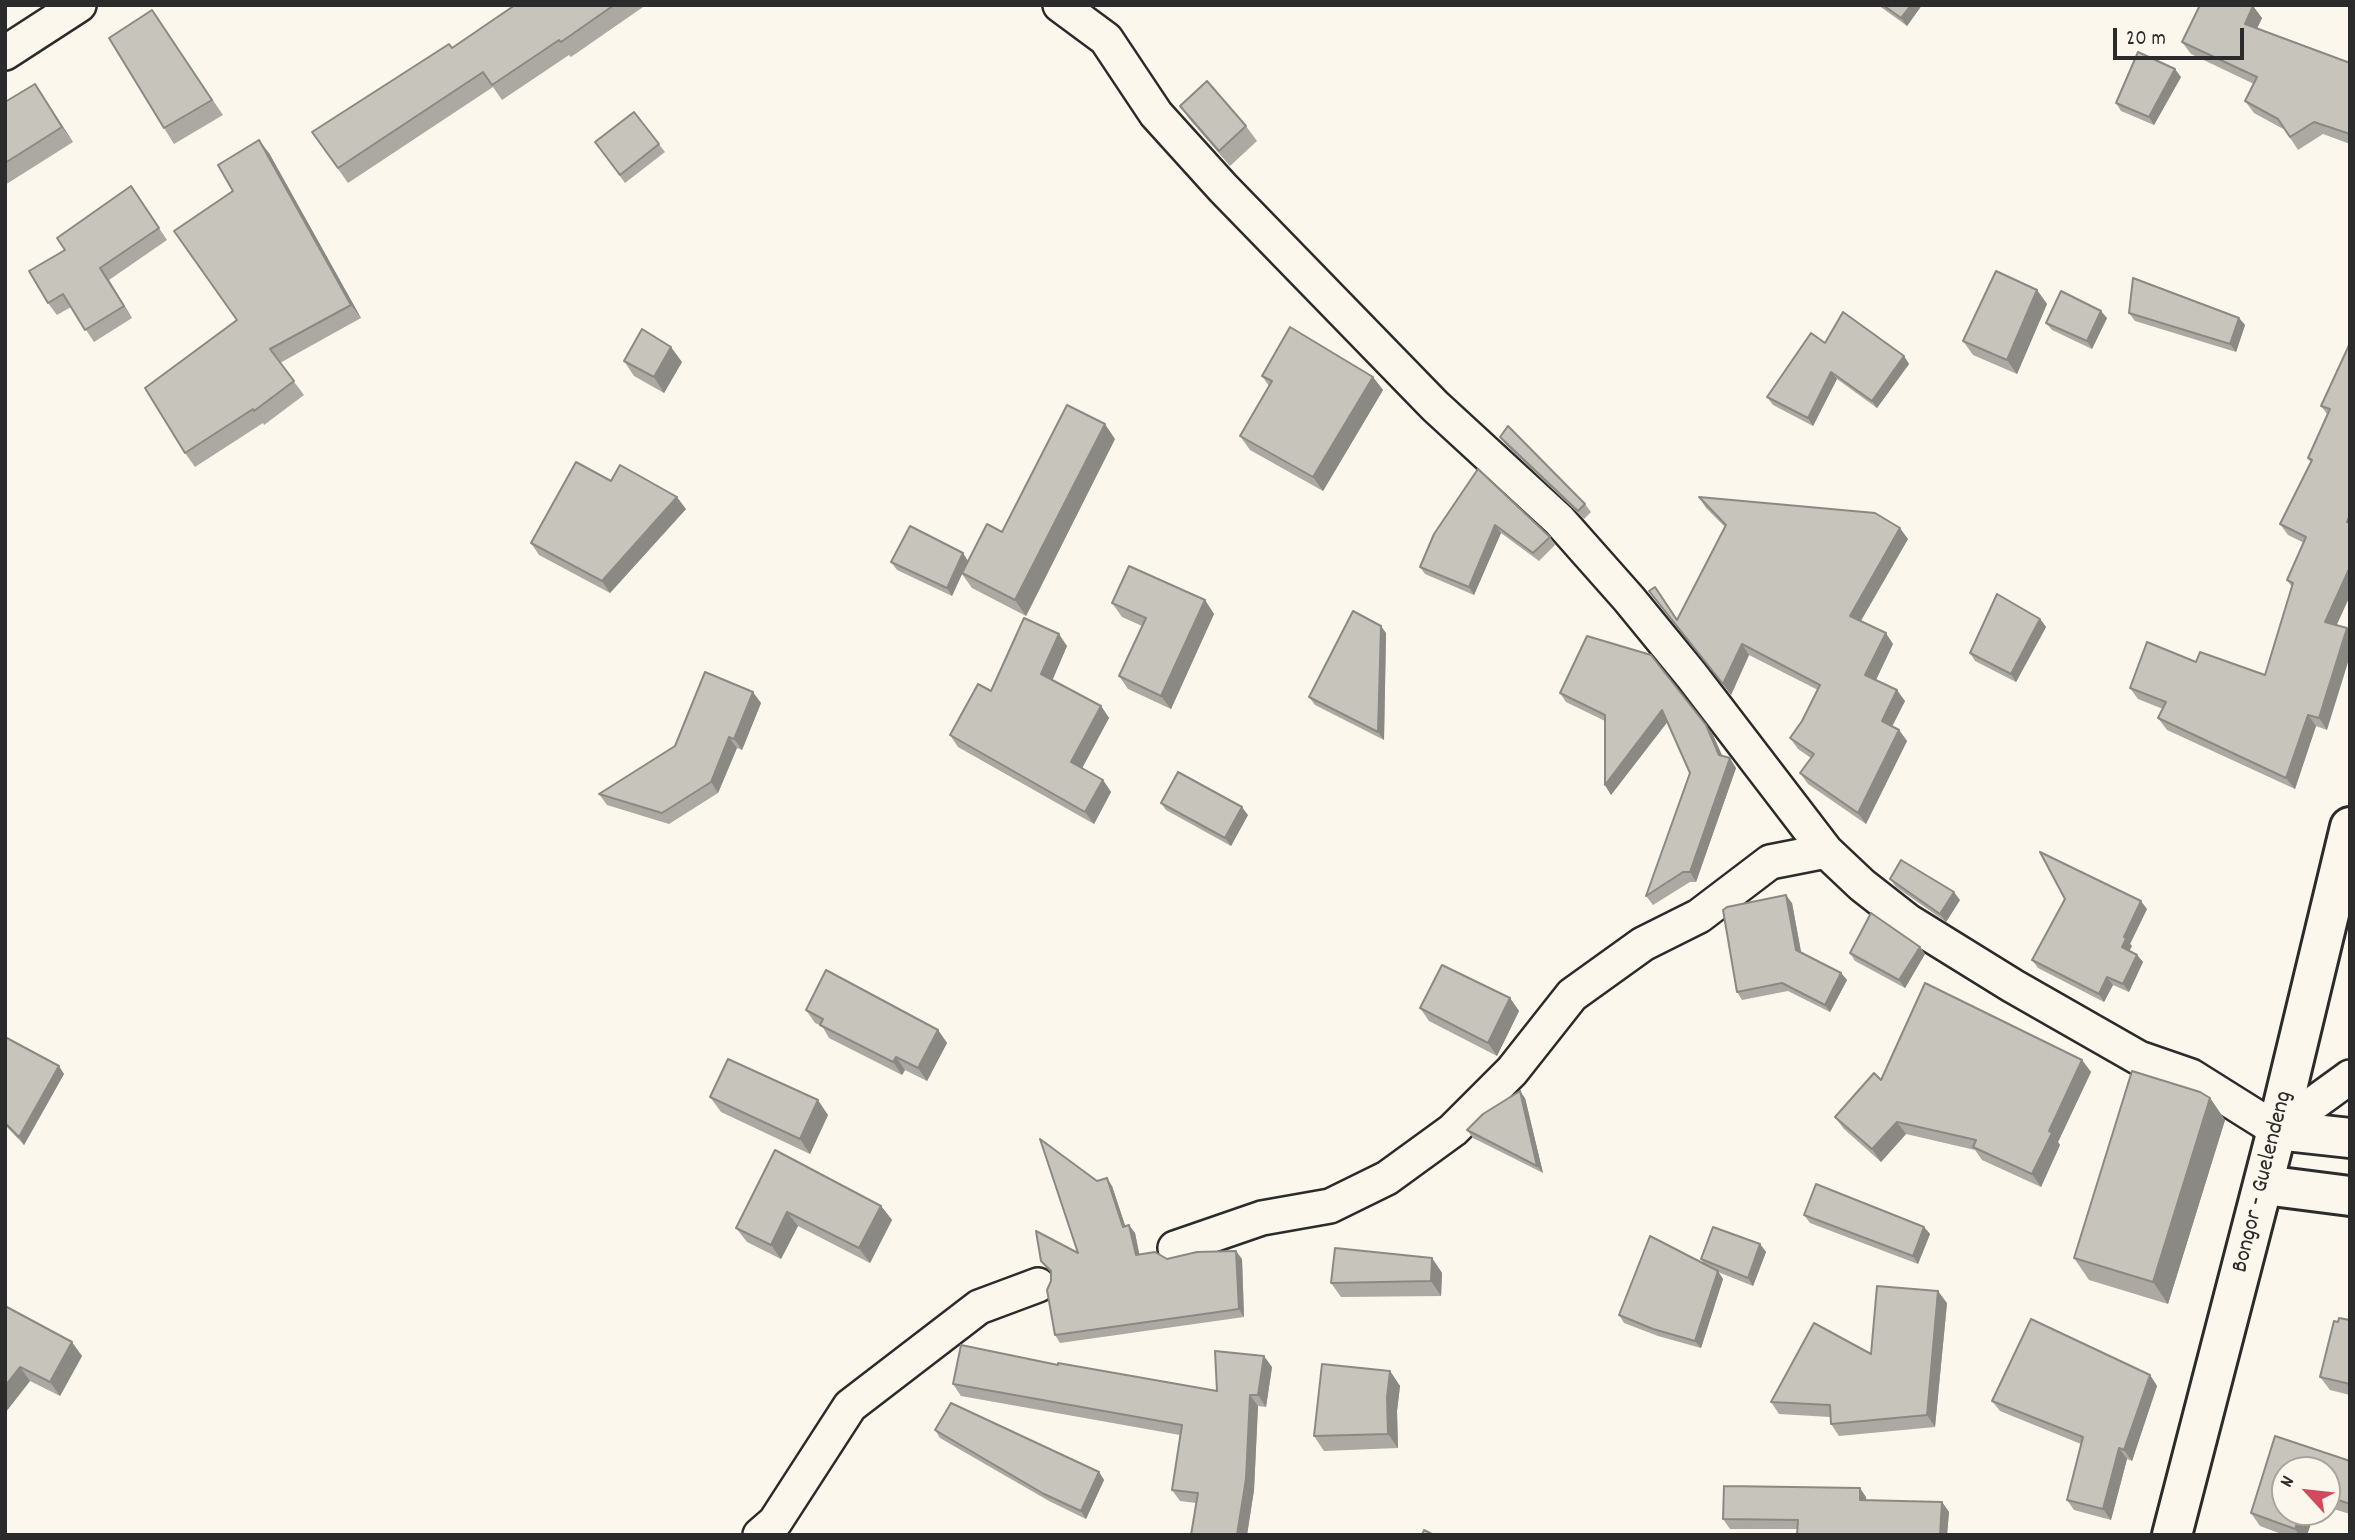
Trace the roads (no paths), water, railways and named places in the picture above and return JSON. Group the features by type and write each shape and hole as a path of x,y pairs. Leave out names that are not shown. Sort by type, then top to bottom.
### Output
{"main road":[{"name":"Bongor - Guelendeng","path":"2172,1535 2264,1185 2350,827"},
{"path":"2277,1130 2350,1138"},
{"path":"2264,1185 2350,1196"}],"street":[{"path":"5,53 79,5"},
{"path":"1060,5 1106,39 1156,114 1223,188 1435,406 1559,520 1692,676 1826,851 1862,885 1920,928 2013,986 2139,1058 2191,1076 2277,1130 2350,1077"},
{"path":"1175,1248 1262,1218 1330,1206 1387,1178 1453,1130 1512,1071 1572,995 1643,944 1699,916 1770,862 1826,851"},
{"path":"760,1535 775,1522 850,1406 979,1307 1038,1285"}]}
